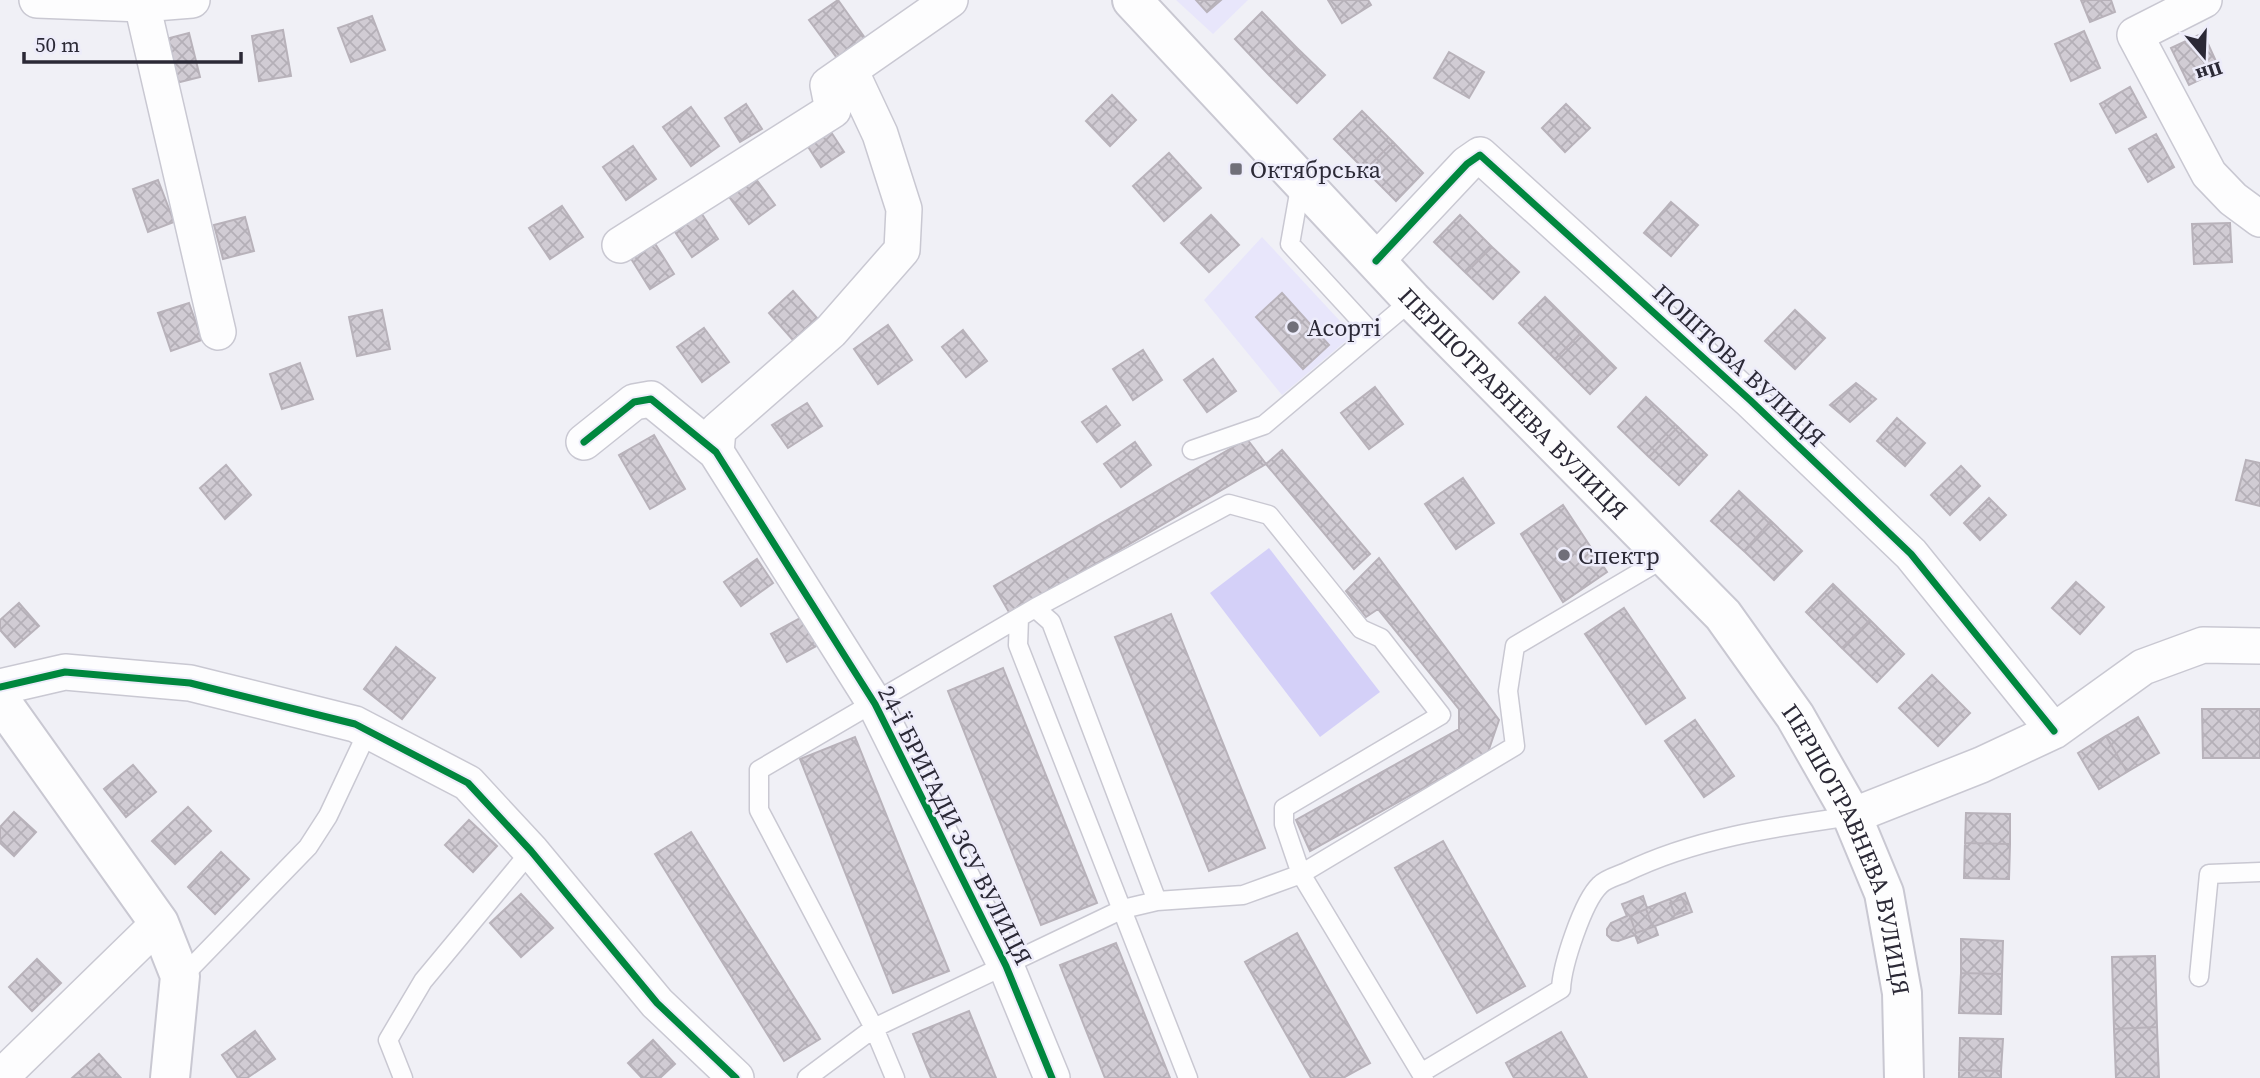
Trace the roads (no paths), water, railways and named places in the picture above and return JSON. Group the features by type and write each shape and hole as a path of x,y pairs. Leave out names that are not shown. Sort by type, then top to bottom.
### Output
{"main road":[{"name":"ПЕРШОТРАВНЕВА ВУЛИЦЯ","path":"1132,0 1412,300 1666,556 1731,626 1795,716 1852,816 1884,893 1902,993 1899,1076"},
{"path":"0,699 159,923 180,976 170,1078"}],"street":[{"path":"37,0 142,4 192,0"},
{"path":"620,245 833,110 828,85 950,0"},
{"path":"2204,0 2135,35 2209,174 2233,199 2260,219"},
{"path":"142,4 219,332"},
{"path":"716,452 718,430 831,331 902,250 904,209 880,134 850,70"},
{"name":"ПОШТОВА ВУЛИЦЯ","path":"1376,261 1467,164 1480,155 1751,401 1911,554 2054,731"},
{"name":"24-Ї БРИГАДИ ЗСУ ВУЛИЦЯ","path":"584,442 634,402 651,399 716,452 875,704 1006,966 1052,1078"},
{"path":"1852,816 1981,765 2054,731 2143,667 2203,645 2260,646"},
{"path":"0,687 65,672 190,682 355,724 468,783 531,851 657,1003 736,1078"},
{"path":"0,1078 159,923"}],"lane":[{"path":"1301,181 1290,244 1372,333"},
{"path":"1192,450 1264,425 1412,300"},
{"path":"895,1078 874,1028 759,810 760,770 1035,608 1229,504 1269,515 1361,629 1381,638 1441,715 1284,808 1284,824 1301,874 1423,1076 1561,989 1562,971 1581,917 1600,884 1641,864 1697,845 1769,827 1852,816"},
{"path":"807,1078 874,1028 1123,909 1157,901 1243,895 1301,874 1516,746 1508,691 1515,646 1666,556"},
{"path":"1035,608 1051,622 1157,901"},
{"path":"1019,618 1018,645 1188,1078"},
{"path":"179,980 308,847 328,816 368,732"},
{"path":"403,1078 388,1040 423,981 531,851"},
{"path":"2199,978 2209,874 2260,872"}],"place":[{"name":"Октябрська","path":"1236,169"},
{"name":"Асорті","path":"1293,327"},
{"name":"Спектр","path":"1564,555"}]}
